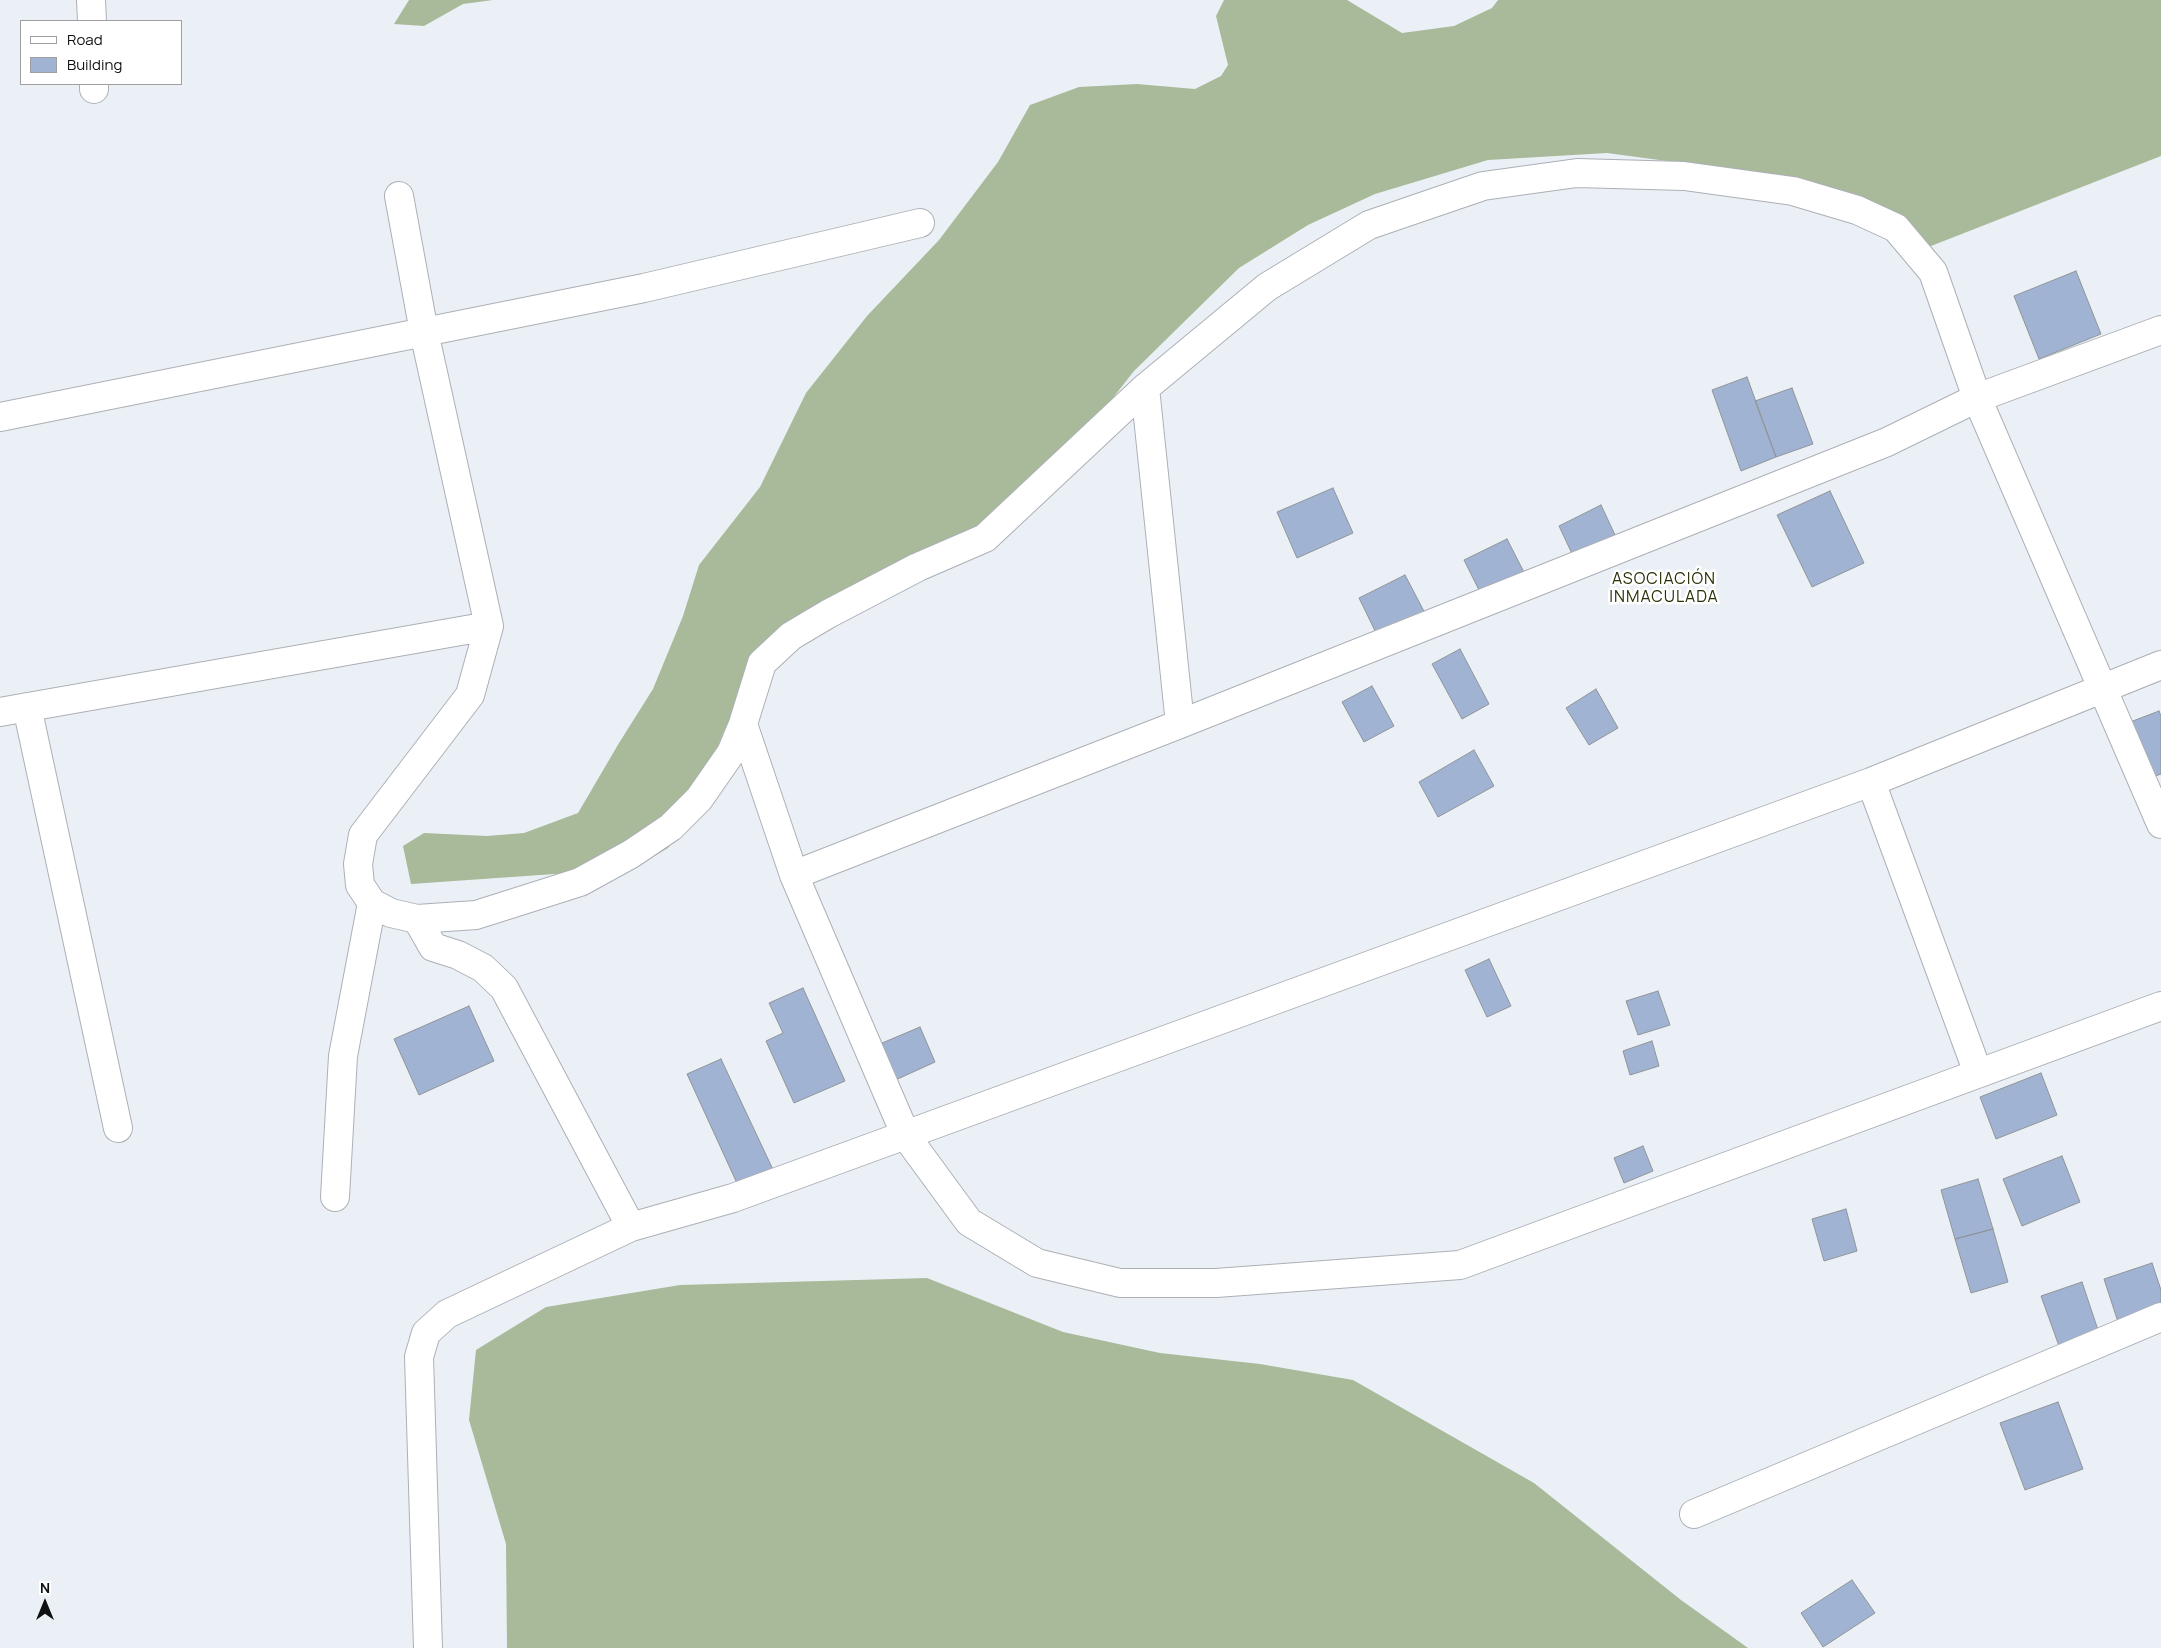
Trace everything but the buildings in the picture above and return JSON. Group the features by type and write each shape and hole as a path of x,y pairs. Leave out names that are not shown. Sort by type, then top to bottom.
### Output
{"street":[{"path":"92,0 92,20"},
{"path":"399,196 424,332 489,626 470,695 363,835 358,864 360,885 372,903 391,913 417,919 476,915 580,882 631,854 671,827 698,799 731,752 743,724 762,663 791,636 828,614 918,567 985,538 1145,388 1267,287 1369,225 1483,186 1577,173 1684,176 1793,191 1857,210 1896,228 1933,272 1978,398 2161,824"},
{"path":"0,417 644,288 920,223"},
{"path":"794,875 1180,724 1887,442 1978,398 2161,330"},
{"path":"1145,388 1180,724"},
{"path":"0,712 489,626"},
{"path":"428,1648 419,1357 426,1334 446,1314 631,1227 733,1198 906,1136 1871,782 2161,665"},
{"path":"27,707 118,1128"},
{"path":"743,724 794,875 906,1136 969,1222 1037,1263 1120,1283 1216,1283 1460,1265 2161,1006"},
{"path":"1871,782 1978,1074"},
{"path":"335,1197 343,1056 372,903"},
{"path":"417,919 433,947 458,955 483,968 504,988 631,1227"},
{"path":"1694,1514 2161,1317"}],"green space":[{"path":"409,0 493,0 463,4 424,26 394,24"},
{"path":"1224,0 1347,0 1402,33 1454,26 1492,8 1498,0 2161,0 2161,156 1931,246 1879,220 1764,174 1607,153 1488,160 1375,194 1308,225 1239,268 1134,371 1033,500 774,659 724,731 689,820 668,848 646,861 612,870 411,884 403,846 424,833 487,836 524,833 578,813 653,689 683,616 699,565 760,487 806,393 867,316 939,240 998,162 1030,105 1079,87 1137,84 1195,89 1221,76 1228,65 1216,16"},
{"path":"927,1278 1063,1332 1160,1353 1260,1364 1353,1380 1534,1483 1681,1600 1748,1648 507,1648 506,1544 469,1420 476,1350 546,1307 680,1285"}],"district":[{"name":"ASOCIACIÓN INMACULADA","path":"1664,589"}]}
